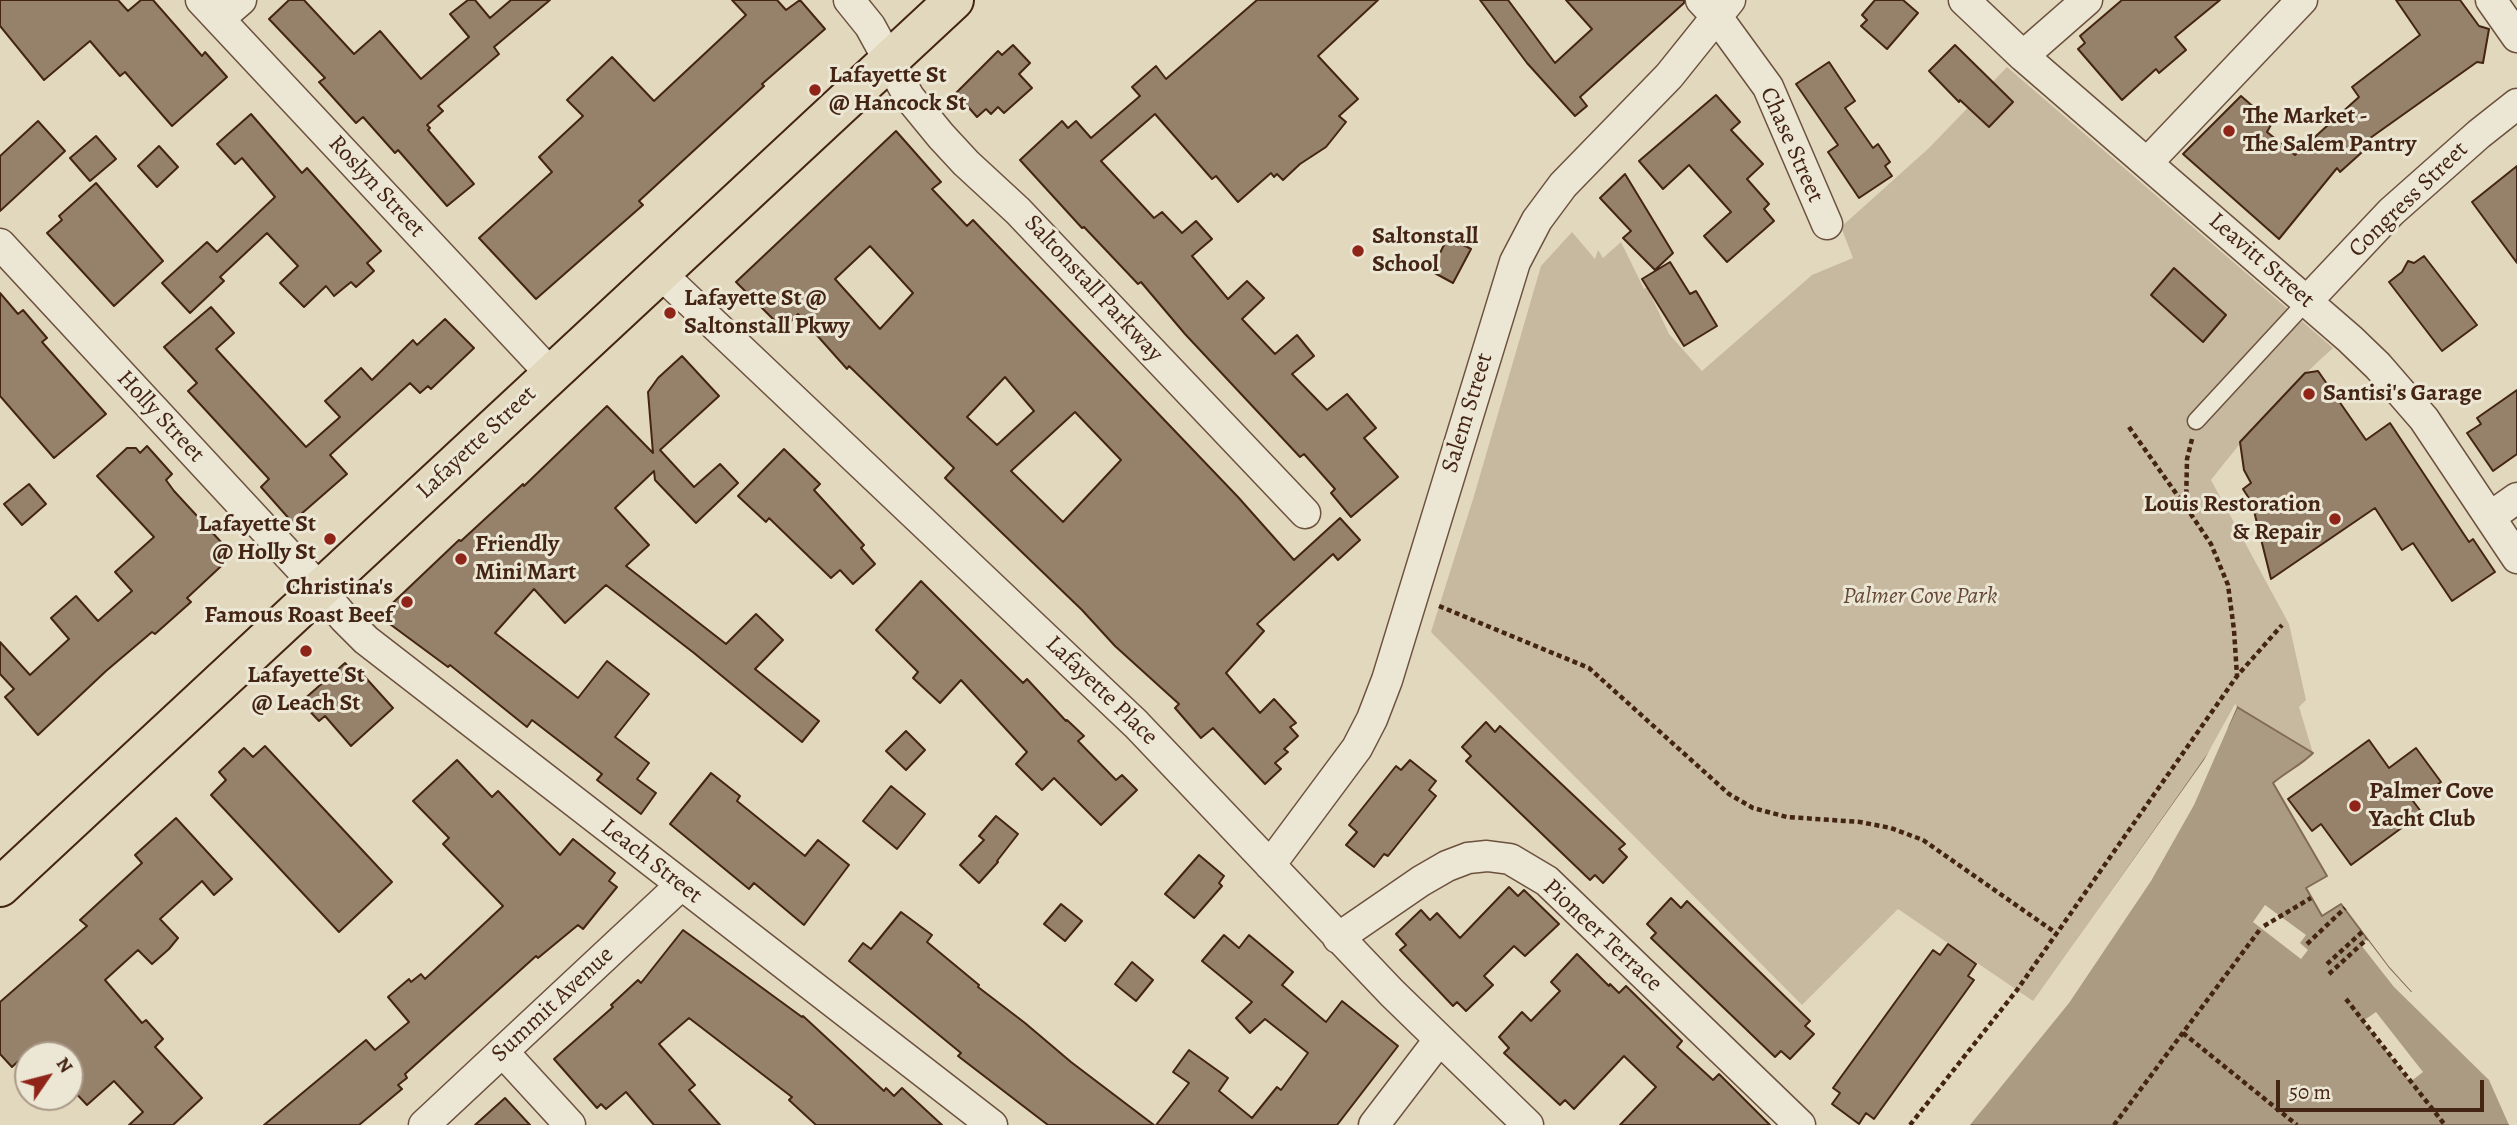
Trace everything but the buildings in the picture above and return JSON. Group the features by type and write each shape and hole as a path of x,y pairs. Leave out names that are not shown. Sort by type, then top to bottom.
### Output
{"highway":[{"name":"Lafayette Street","path":"0,887 954,0"}],"street":[{"name":"Saltonstall Parkway","path":"849,0 870,26 909,97 942,136 966,163 1018,211 1305,513"},
{"name":"Leavitt Street","path":"1964,0 2023,56 2307,301 2378,366 2424,419 2517,558"},
{"path":"2023,56 2087,0"},
{"path":"2147,163 2302,0"},
{"path":"2491,0 2517,37"},
{"name":"Roslyn Street","path":"220,6 551,374"},
{"name":"Chase Street","path":"1716,6 1768,87 1827,225"},
{"name":"Salem Street","path":"1270,865 1356,748 1372,719 1387,680 1515,262 1537,220 1563,185 1669,76 1716,6"},
{"name":"Congress Street","path":"2307,301 2390,212 2429,176 2517,104"},
{"name":"Holly Street","path":"2,252 320,589"},
{"name":"Lafayette Place","path":"660,274 1136,724 1338,938 1528,1125"},
{"path":"2490,517 2517,498"},
{"name":"Leach Street","path":"320,589 348,622 393,662 992,1125"},
{"name":"Pioneer Terrace","path":"1338,938 1447,866 1468,858 1487,856 1510,859 1547,881 1800,1125"},
{"name":"Summit Avenue","path":"424,1125 681,885"},
{"path":"1374,1125 1439,1040"},
{"path":"503,1052 570,1125"}],"lane":[{"path":"2196,421 2307,301"}],"path":[{"path":"2186,507 2187,459 2196,421"},
{"path":"2129,427 2211,544 2228,585 2237,676"},
{"path":"1439,607 1588,668 1729,794 1754,808 1787,817 1860,822 1891,828 1923,841 2056,933"},
{"path":"1910,1125 2017,990 2237,676 2282,625"},
{"path":"2114,1125 2262,927 2311,898"},
{"path":"2307,944 2345,908"},
{"path":"2327,964 2362,932"},
{"path":"2329,974 2367,939"},
{"path":"2346,999 2445,1125"},
{"path":"2183,1033 2297,1125"}],"green space":[{"name":"Palmer Cove Park","path":"2007,67 2333,348 2269,411 2211,480 2289,624 2306,700 2299,707 2313,753 2310,752 2298,765 2273,783 2327,876 2306,888 2036,1003 1898,909 1802,1005 1431,632 1541,266 1572,232 1595,259 1598,250 1603,258 1621,242 1644,289 1647,287 1669,334 1702,371 1812,275 1853,258 1841,227 1929,148"}],"shaded area":[{"path":"2237,707 2313,753 2273,783 2327,876 2306,888 2322,916 2341,904 2389,968 2517,1109 2517,1125 1948,1125 2228,726"}],"pier":[{"path":"2235,704 2237,707 2194,805 2151,881 2069,1003 1970,1125 1945,1125 2204,760"},
{"path":"2265,905 2306,935 2300,943 2308,950 2301,959 2253,922"},
{"path":"2367,939 2411,992 2415,991 2493,1065 2517,1103 2517,1125 2509,1125 2489,1080 2394,987 2361,945"},
{"path":"2376,1012 2423,1072 2410,1082 2363,1021"}],"place":[{"name":"Lafayette St @ Hancock St","path":"815,90"},
{"name":"The Market - The Salem Pantry","path":"2229,131"},
{"name":"Saltonstall School","path":"1358,251"},
{"name":"Lafayette St @ Saltonstall Pkwy","path":"670,313"},
{"name":"Santisi's Garage","path":"2309,394"},
{"name":"Louis Restoration & Repair","path":"2335,519"},
{"name":"Lafayette St @ Holly St","path":"330,539"},
{"name":"Friendly Mini Mart","path":"461,559"},
{"name":"Christina's Famous Roast Beef","path":"407,602"},
{"name":"Lafayette St @ Leach St","path":"306,651"},
{"name":"Palmer Cove Yacht Club","path":"2355,806"}]}
